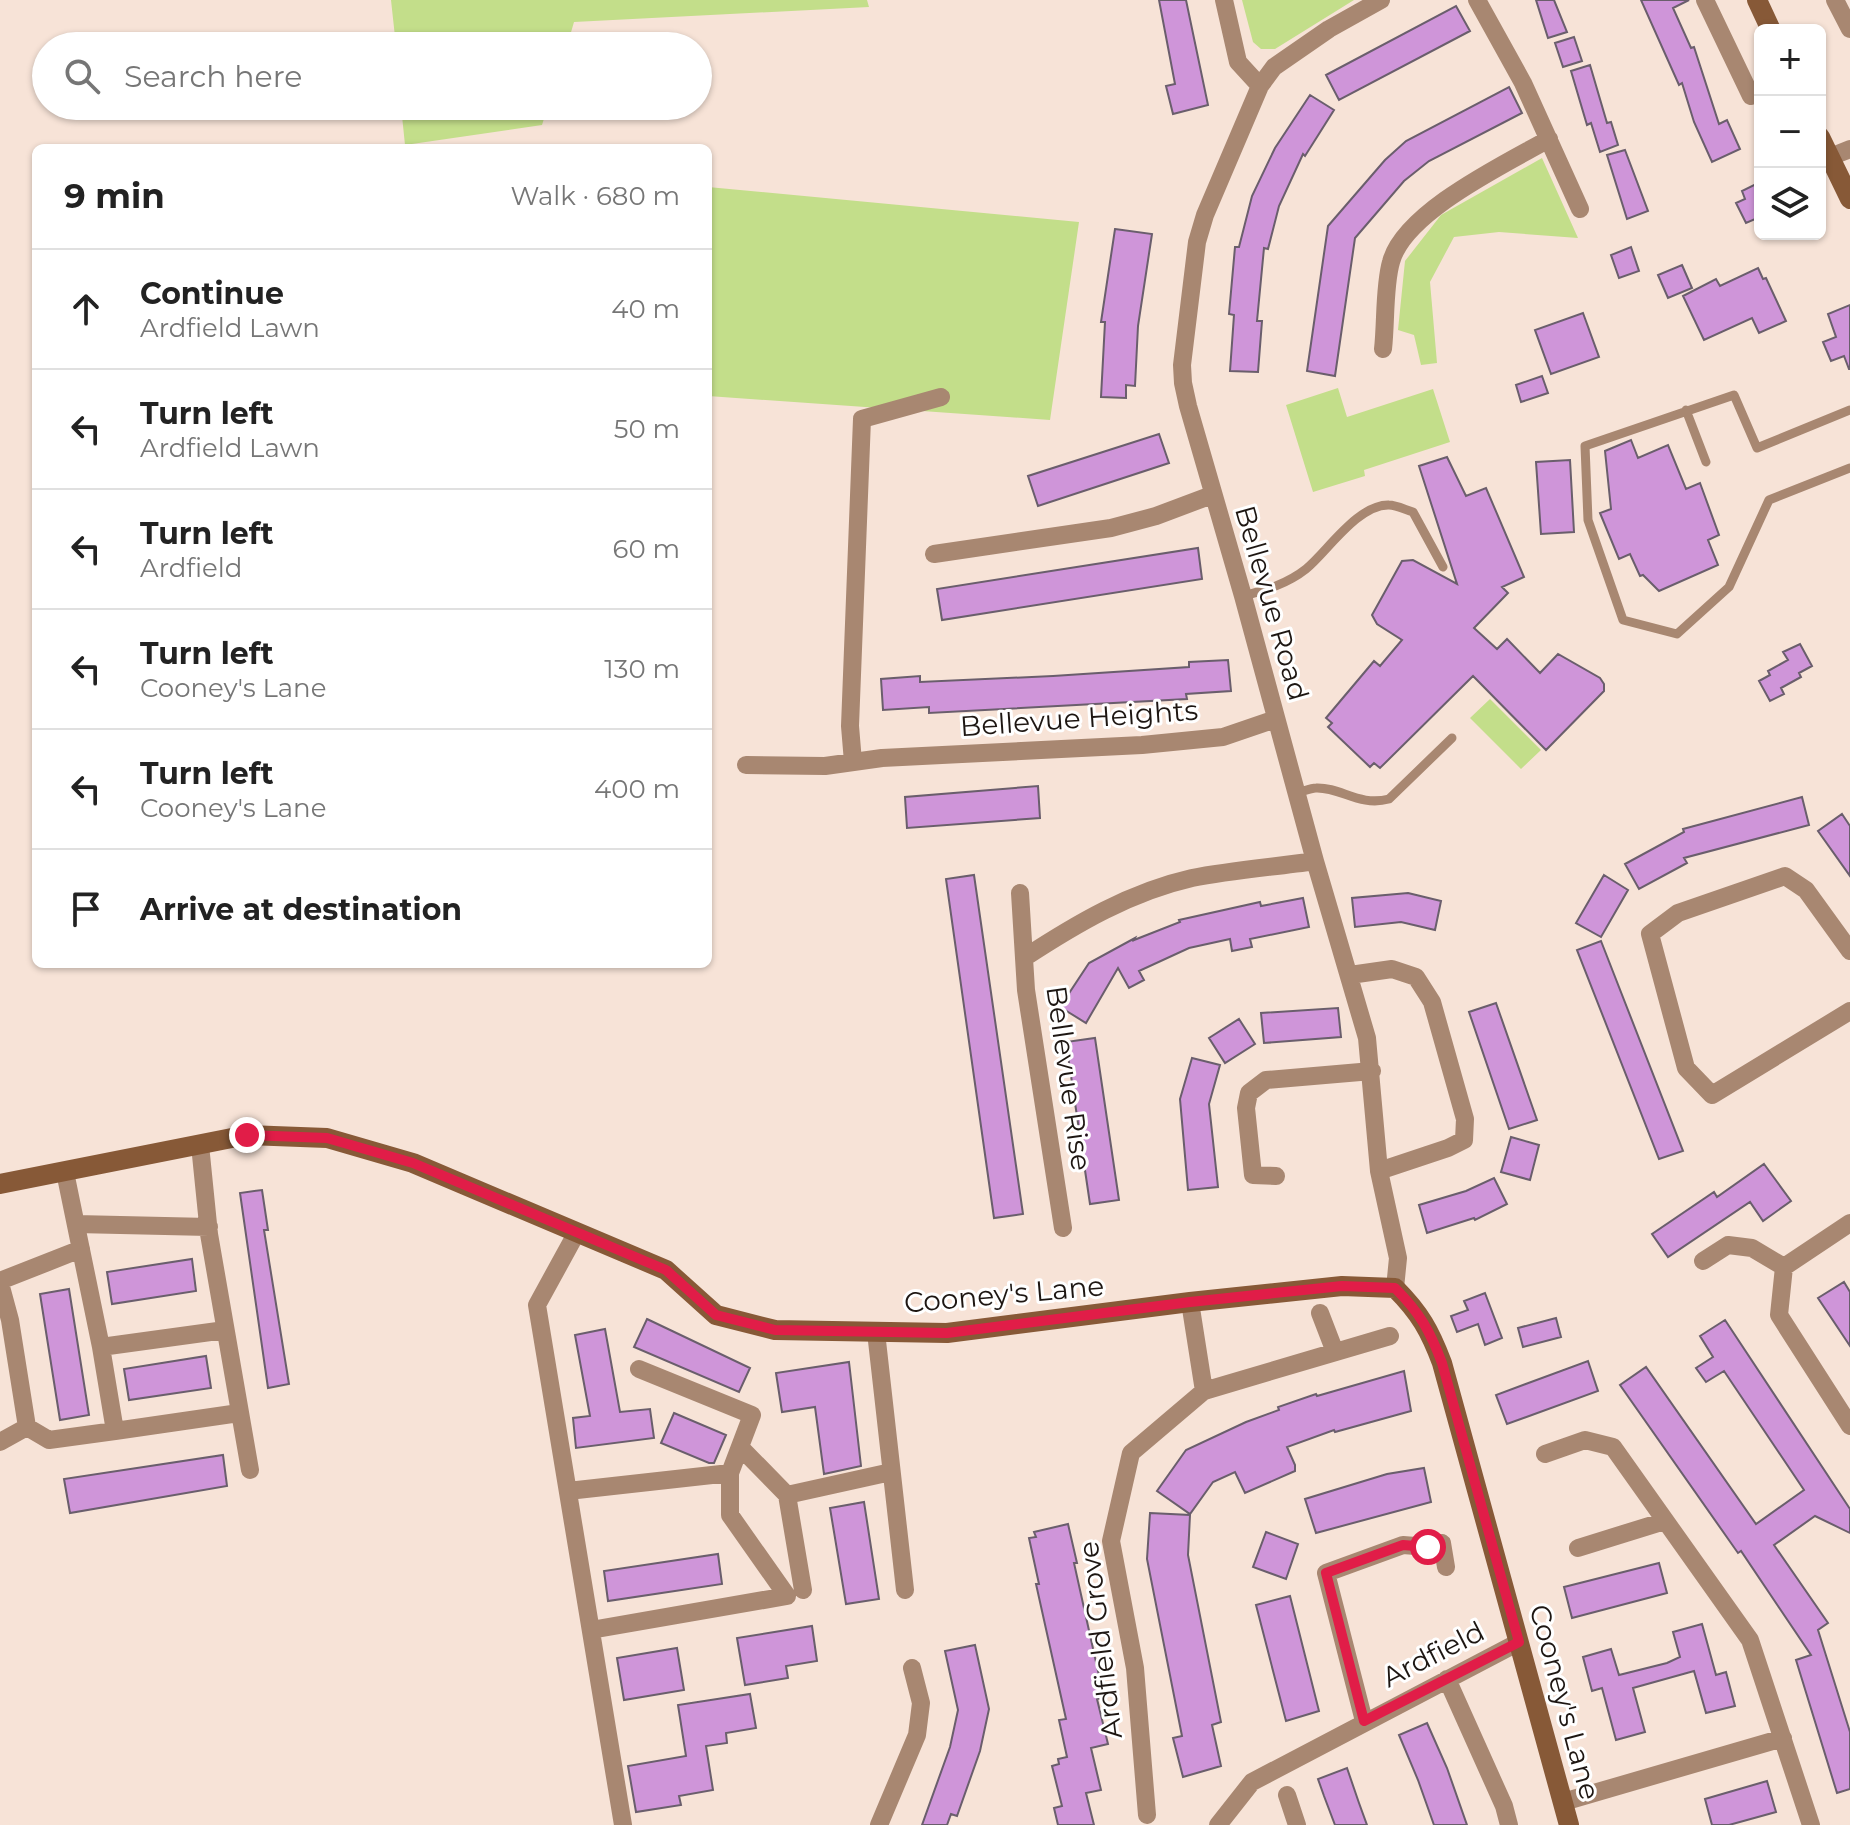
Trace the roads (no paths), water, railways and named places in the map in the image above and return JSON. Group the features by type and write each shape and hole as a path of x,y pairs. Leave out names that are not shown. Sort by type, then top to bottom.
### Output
{"street":[{"path":"1224,0 1238,62 1260,86"},
{"name":"Bellevue Road","path":"1381,0 1329,29 1274,67 1260,86 1205,215 1197,242 1185,334 1183,383 1367,1038 1379,1171 1398,1258 1395,1288"},
{"path":"1477,0 1523,83 1580,209"},
{"path":"1705,0 1751,96"},
{"path":"1757,0 1768,24"},
{"path":"1835,0 1850,28"},
{"path":"1383,349 1391,261 1407,234 1440,202 1549,139"},
{"path":"1826,149 1850,199"},
{"path":"1830,157 1850,149"},
{"path":"853,762 850,726 862,419 941,397"},
{"path":"934,554 1111,528 1156,516 1212,495"},
{"name":"Bellevue Heights","path":"746,765 825,766 882,758 1142,745 1223,737 1276,719"},
{"name":"Bellevue Rise","path":"1063,1228 1026,990 1024,958 1101,911 1143,893 1191,878 1315,861"},
{"path":"1850,951 1806,890 1785,876 1678,913 1650,934 1686,1068 1712,1095 1850,1011"},
{"path":"1020,893 1024,958"},
{"path":"1350,975 1392,969 1416,977 1432,1002 1465,1119 1464,1140 1379,1171"},
{"path":"1276,1176 1253,1175 1246,1108 1249,1093 1266,1080 1372,1071"},
{"name":"Cooney's Lane","path":"0,1184 247,1135 327,1138 413,1163 666,1270 716,1315 775,1330 947,1333 1342,1286 1395,1288 1414,1307 1430,1330 1442,1363 1569,1825"},
{"path":"200,1145 209,1227 250,1470"},
{"path":"65,1172 115,1431"},
{"path":"1784,1267 1850,1223"},
{"path":"76,1224 209,1227"},
{"path":"577,1232 537,1305 623,1825"},
{"path":"1703,1261 1728,1245 1752,1248 1784,1267"},
{"path":"27,1427 10,1320 0,1282 81,1249"},
{"path":"1784,1267 1779,1315 1850,1426"},
{"path":"1190,1302 1204,1391"},
{"path":"1320,1313 1335,1352"},
{"path":"101,1347 225,1330"},
{"path":"876,1332 905,1590"},
{"name":"Ardfield Grove","path":"1147,1815 1135,1668 1111,1541 1131,1453 1204,1391 1390,1336"},
{"path":"591,1630 787,1596 730,1515 730,1473 752,1415 639,1369"},
{"path":"27,1427 49,1440 239,1413"},
{"path":"0,1442 27,1427"},
{"path":"1545,1454 1585,1440 1613,1447 1750,1640 1811,1825"},
{"path":"740,1447 787,1495 803,1590"},
{"path":"787,1495 891,1472"},
{"path":"568,1491 730,1473"},
{"path":"1578,1548 1665,1521"},
{"path":"1364,1721 1326,1573 1403,1545 1428,1547 1442,1543 1446,1567"},
{"name":"Ardfield","path":"1218,1825 1252,1782 1519,1642"},
{"path":"879,1825 917,1735 921,1703 912,1668"},
{"path":"1447,1679 1504,1806 1509,1825"},
{"path":"1563,1802 1783,1738"},
{"path":"1287,1795 1297,1825"}],"lane":[{"path":"1850,410 1757,448 1734,395 1585,446 1588,520 1623,620 1677,634 1729,587 1769,500 1850,468"},
{"path":"1686,410 1706,462"},
{"path":"1243,596 1293,579 1309,567 1337,534 1373,509 1388,505 1413,512 1443,567"},
{"path":"1296,793 1318,787 1365,801 1389,799 1452,738"}]}
